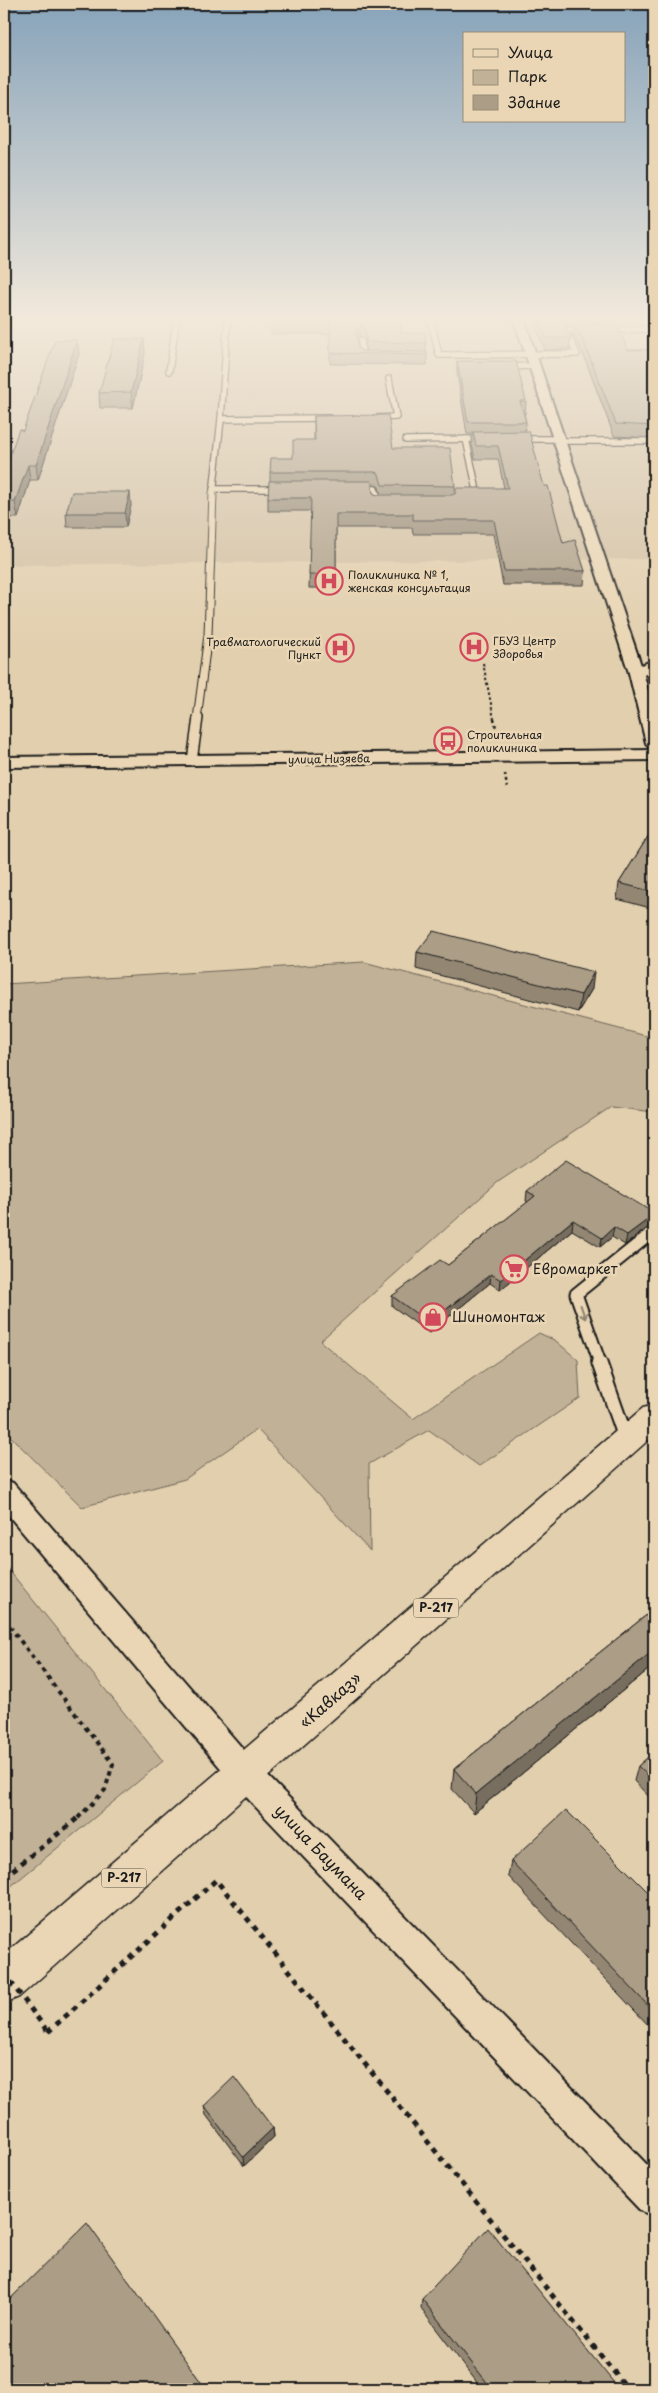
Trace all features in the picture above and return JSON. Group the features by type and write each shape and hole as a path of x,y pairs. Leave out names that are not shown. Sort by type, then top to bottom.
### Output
{"highway":[{"name":"«Кавказ»","path":"4,1982 654,1417"}],"street":[{"path":"555,428 636,673 654,743"},
{"path":"636,673 654,664"},
{"name":"улица Низяева","path":"4,762 654,755"},
{"name":"улица Баумана","path":"4,1491 245,1774 654,2198"}],"lane":[{"path":"192,761 208,635 213,489 220,428"},
{"path":"466,439 476,486"},
{"path":"406,440 494,439"},
{"path":"503,439 654,441"},
{"path":"213,489 289,489"},
{"path":"346,489 375,489 377,503 396,503"},
{"path":"626,1441 576,1294 654,1231"}],"path":[{"path":"484,663 508,788"},
{"path":"4,1618 113,1764 106,1790 85,1812 4,1877"},
{"path":"4,1973 48,2032 216,1880 628,2389"}],"shaded area":[{"path":"4,428 654,428 654,583 647,559 4,565"}],"green space":[{"path":"364,962 654,1038 654,1112 611,1107 498,1182 320,1341 413,1419 539,1333 556,1341 578,1360 580,1398 479,1466 429,1430 369,1464 370,1551 257,1429 185,1479 82,1507 4,1430 4,984"},
{"path":"4,1564 163,1761 4,1892"}],"building":[{"path":"24,428 48,428 36,465 28,465 15,502 4,502 4,472 19,429 23,431"},
{"path":"314,428 390,428 393,448 450,448 455,486 382,485 379,474 375,472 270,472 271,458 293,458 293,440 315,440"},
{"path":"529,431 544,486 548,486 563,543 575,540 585,571 504,571 494,520 413,520 413,514 336,514 336,575 309,575 311,498 268,498 269,481 371,481 373,493 377,495 452,495 456,493 456,488 508,488 498,446 476,446 473,432"},
{"path":"72,492 130,492 125,513 66,513"},
{"path":"654,827 654,892 619,883"},
{"path":"433,931 594,972 581,995 417,952"},
{"path":"566,1160 654,1213 654,1215 627,1235 614,1227 602,1238 573,1220 501,1280 491,1274 429,1323 392,1296 440,1260 448,1265 535,1196 527,1191"},
{"path":"654,1609 654,1650 476,1794 454,1769"},
{"path":"654,1752 654,1782 638,1766"},
{"path":"566,1810 654,1898 654,2012 511,1861"},
{"path":"234,2077 273,2128 243,2157 204,2106"},
{"path":"87,2223 206,2389 4,2389 4,2305"},
{"path":"488,2228 619,2389 492,2389 422,2299"}],"place":[{"name":"Поликлиника № 1, женская консультация","path":"329,581"},
{"name":"ГБУЗ Центр Здоровья","path":"474,647"},
{"name":"Травматологический Пункт","path":"340,648"},
{"name":"Строительная поликлиника","path":"448,741"},
{"name":"Евромаркет","path":"514,1269"},
{"name":"Шиномонтаж","path":"433,1317"}]}
